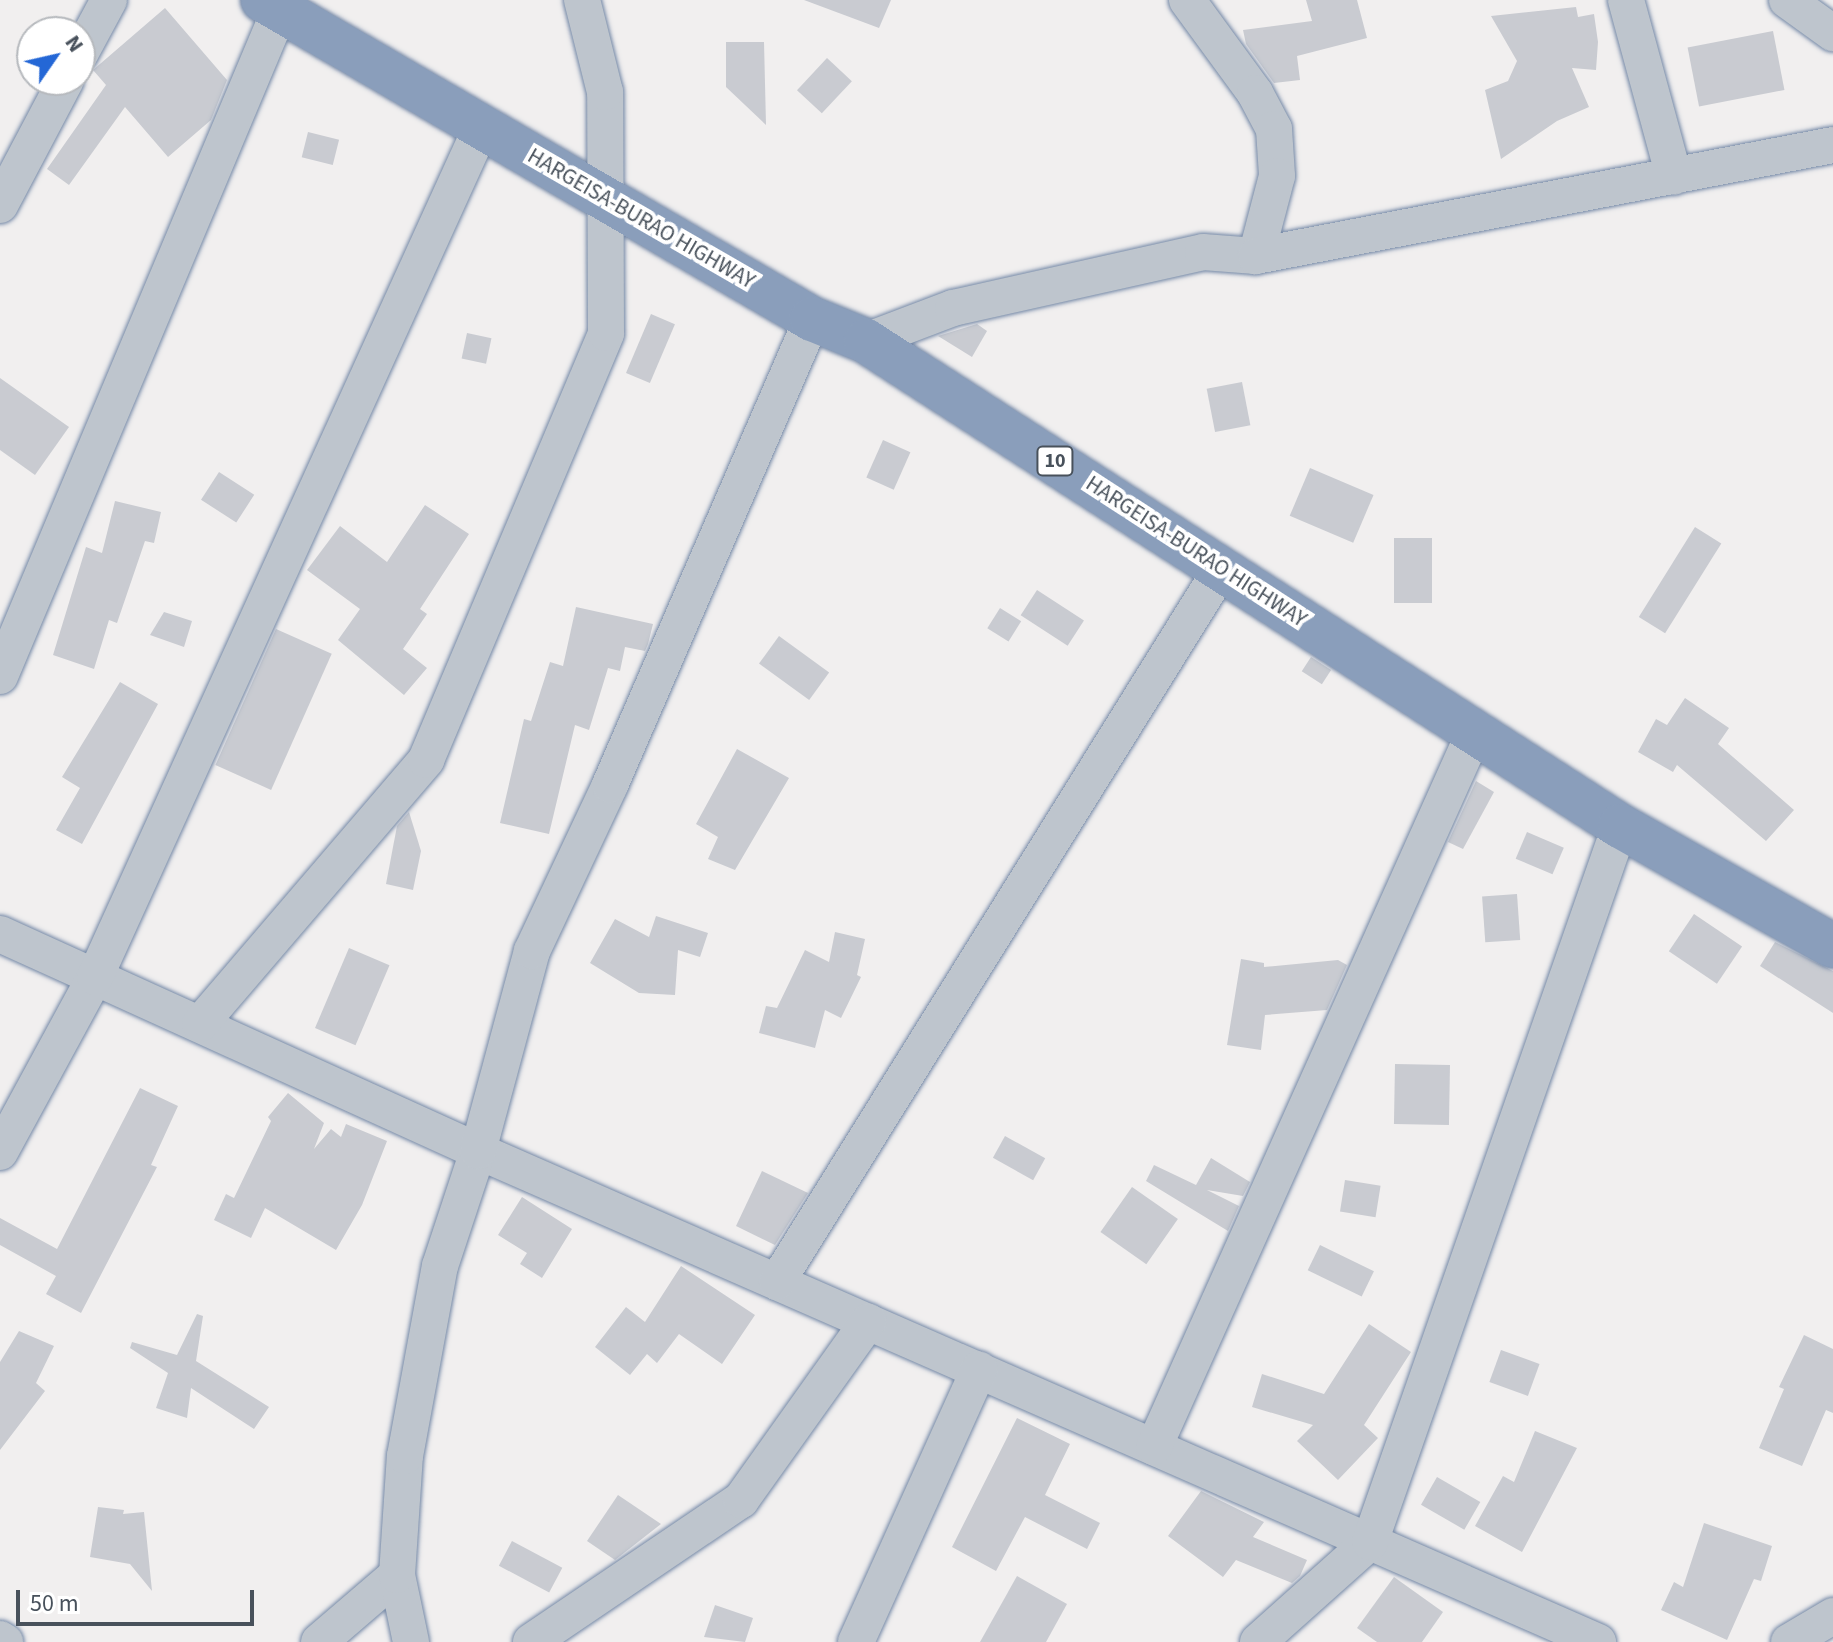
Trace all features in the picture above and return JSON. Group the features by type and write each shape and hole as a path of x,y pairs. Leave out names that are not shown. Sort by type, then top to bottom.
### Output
{"highway":[{"name":"HARGEISA-BURAO HIGHWAY","path":"275,3 481,128 812,319 866,341 1620,826 1833,946"}],"street":[{"path":"96,24 109,0"},
{"path":"200,1024 426,760 606,333 605,92 582,0"},
{"path":"1187,0 1255,93 1274,129 1277,176 1256,256"},
{"path":"1626,0 1674,177"},
{"path":"1787,0 1833,33"},
{"path":"0,676 275,3"},
{"path":"0,205 58,96"},
{"path":"0,1152 95,977 481,128"},
{"path":"866,341 953,308 1203,252 1256,256 1833,145"},
{"path":"411,1642 397,1575 405,1456 438,1280 478,1151 532,951 610,785 812,319"},
{"path":"777,1282 1222,568"},
{"path":"1154,1447 1475,731"},
{"path":"1258,1642 1370,1542 1620,826"},
{"path":"0,934 478,1151 1598,1642"},
{"path":"531,1642 741,1500 868,1322"},
{"path":"856,1642 979,1370"},
{"path":"319,1642 397,1575"},
{"path":"1789,1642 1833,1616"},
{"path":"0,1639 5,1642"}],"building":[{"path":"804,0 891,0 879,28"},
{"path":"1306,0 1357,0 1367,38 1297,56 1300,80 1274,83 1246,44 1243,30 1312,21"},
{"path":"1576,7 1578,17 1594,14 1598,42 1596,70 1572,68 1589,107 1557,121 1501,159 1485,90 1508,81 1517,61 1491,16"},
{"path":"165,8 227,80 211,120 168,157 125,107 69,185 47,169 106,85 96,73 96,67"},
{"path":"1773,31 1784,90 1699,106 1688,48"},
{"path":"726,42 764,42 766,125 726,87"},
{"path":"827,58 852,81 822,113 797,90"},
{"path":"308,132 339,140 333,165 302,157"},
{"path":"651,314 675,324 650,383 626,373"},
{"path":"977,324 987,331 972,357 938,336"},
{"path":"467,333 491,338 486,364 462,358"},
{"path":"0,378 69,427 35,475 0,450"},
{"path":"1242,382 1250,425 1215,432 1207,389"},
{"path":"883,440 910,452 894,490 866,477"},
{"path":"1310,468 1374,495 1353,543 1290,516"},
{"path":"219,472 254,495 236,523 201,500"},
{"path":"115,501 161,512 154,543 145,541 117,623 109,620 94,669 53,655 86,547 102,553"},
{"path":"425,505 469,534 420,609 427,614 403,649 427,668 404,695 338,640 360,609 307,570 340,526 387,562"},
{"path":"1695,527 1721,543 1665,633 1639,617"},
{"path":"1394,538 1432,538 1432,603 1394,603"},
{"path":"1037,590 1084,620 1068,646 1021,615"},
{"path":"576,607 653,624 648,644 645,651 625,647 620,671 608,668 589,730 575,725 549,834 500,823 524,719 531,721 550,662 563,666"},
{"path":"1000,608 1021,621 1008,642 987,628"},
{"path":"164,612 192,621 184,647 150,635"},
{"path":"276,629 332,654 271,790 215,765"},
{"path":"779,636 829,672 809,700 759,664"},
{"path":"1311,657 1331,670 1322,684 1302,671"},
{"path":"120,682 158,704 82,844 56,830 80,788 62,777"},
{"path":"1685,698 1729,728 1718,744 1794,810 1766,841 1677,765 1673,772 1638,752 1656,719 1667,725"},
{"path":"737,749 789,778 735,870 708,859 718,837 696,824"},
{"path":"1476,781 1494,792 1463,849 1448,842"},
{"path":"409,812 421,851 413,890 386,884 397,826"},
{"path":"1527,832 1564,848 1552,874 1516,859"},
{"path":"1517,894 1520,940 1485,942 1482,896"},
{"path":"1694,914 1742,946 1717,984 1669,951"},
{"path":"656,916 708,933 700,957 678,950 675,995 639,993 590,963 615,919 649,937"},
{"path":"835,932 865,939 857,975 861,977 841,1018 825,1010 815,1048 759,1033 766,1006 777,1008 805,950 829,962"},
{"path":"1775,942 1833,971 1833,1013 1760,966"},
{"path":"349,948 390,965 356,1045 315,1028"},
{"path":"1241,959 1264,963 1264,967 1338,960 1347,965 1327,1010 1265,1015 1261,1050 1227,1045"},
{"path":"1395,1064 1450,1065 1449,1125 1394,1124"},
{"path":"140,1088 178,1106 151,1165 157,1167 81,1313 46,1294 56,1276 0,1245 0,1218 57,1249"},
{"path":"288,1093 324,1123 314,1149 331,1129 341,1137 346,1124 387,1141 362,1205 336,1250 265,1208 251,1238 214,1220 226,1194 234,1198 271,1121 268,1117"},
{"path":"1005,1136 1045,1158 1033,1180 993,1158"},
{"path":"1211,1158 1250,1182 1243,1196 1207,1190 1239,1206 1228,1231 1146,1181 1154,1165 1196,1185"},
{"path":"762,1171 808,1193 775,1245 736,1226"},
{"path":"1345,1180 1381,1186 1376,1217 1340,1212"},
{"path":"1132,1187 1178,1219 1146,1264 1100,1232"},
{"path":"522,1197 572,1229 542,1278 520,1264 527,1253 498,1235"},
{"path":"1320,1245 1374,1271 1362,1296 1308,1270"},
{"path":"681,1266 755,1315 722,1364 679,1334 657,1363 647,1354 630,1375 595,1347 626,1307 645,1322"},
{"path":"197,1314 203,1316 196,1361 269,1407 254,1429 191,1388 187,1418 156,1408 168,1373 130,1348 132,1342 177,1355"},
{"path":"1369,1324 1411,1352 1364,1425 1378,1438 1338,1480 1297,1441 1313,1425 1252,1407 1262,1374 1324,1394"},
{"path":"19,1331 54,1346 36,1383 45,1391 0,1450 0,1362"},
{"path":"1804,1335 1833,1349 1833,1413 1826,1410 1802,1466 1759,1448 1784,1389 1779,1387"},
{"path":"1501,1350 1540,1364 1528,1396 1489,1382"},
{"path":"1017,1418 1070,1444 1045,1495 1100,1523 1087,1549 1025,1517 996,1571 952,1547"},
{"path":"1535,1431 1577,1448 1522,1552 1475,1526 1503,1476 1514,1482"},
{"path":"1437,1477 1480,1502 1464,1530 1421,1505"},
{"path":"1201,1491 1264,1522 1253,1537 1307,1560 1300,1576 1292,1583 1236,1560 1223,1577 1168,1536"},
{"path":"618,1495 661,1524 615,1560 587,1541"},
{"path":"98,1507 124,1510 123,1514 144,1512 152,1591 130,1564 90,1557"},
{"path":"1704,1523 1772,1546 1761,1581 1754,1579 1727,1640 1661,1610 1674,1582 1683,1587"},
{"path":"512,1541 562,1568 549,1592 499,1566"},
{"path":"1017,1576 1067,1604 1046,1642 980,1642"},
{"path":"1394,1577 1443,1612 1422,1642 1377,1642 1357,1628"},
{"path":"715,1605 753,1618 745,1642 704,1637"}]}
